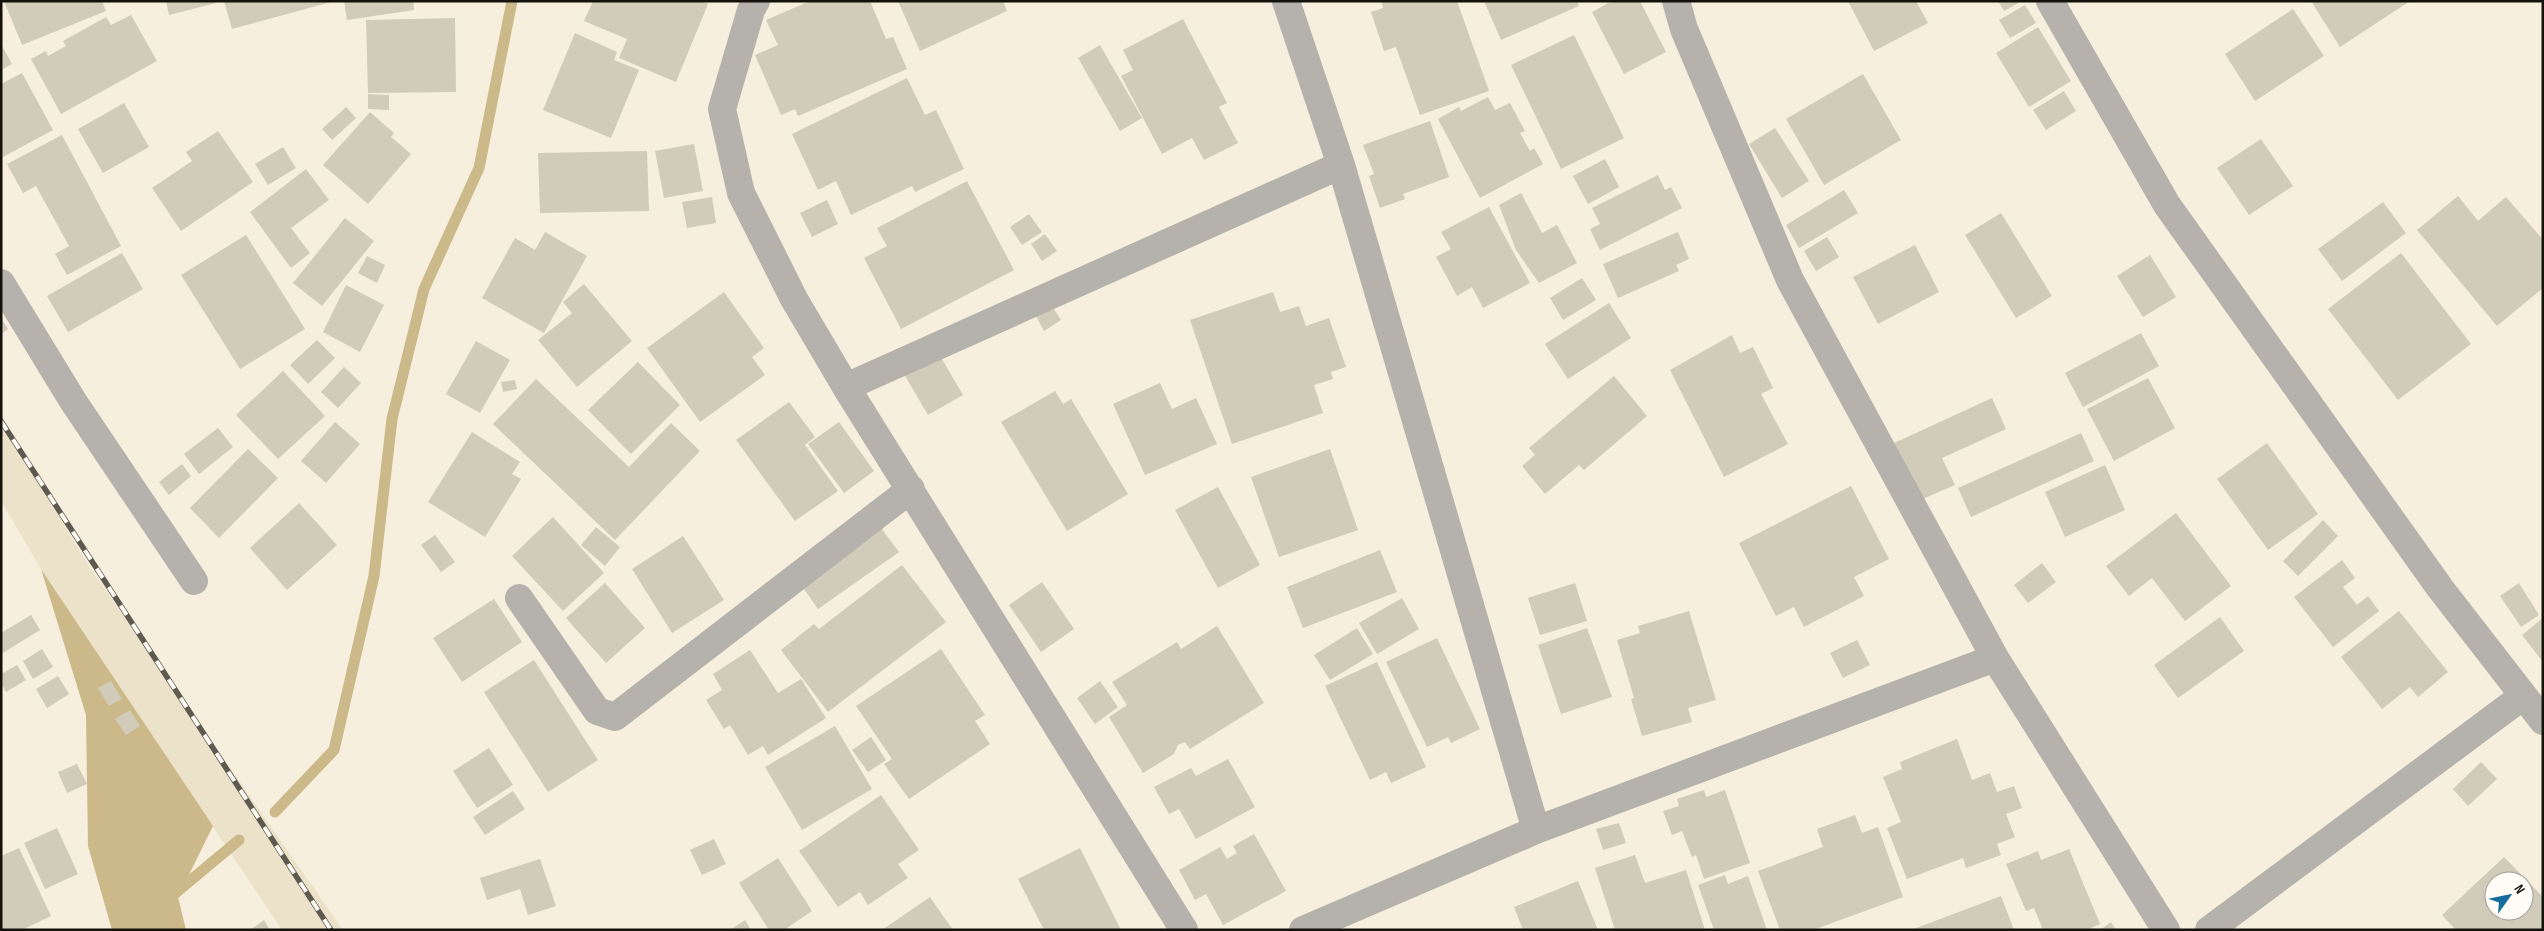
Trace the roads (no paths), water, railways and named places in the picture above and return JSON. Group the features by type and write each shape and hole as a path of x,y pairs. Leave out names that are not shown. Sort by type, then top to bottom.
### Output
{"street":[{"path":"756,1 750,10 722,110 740,193 794,299 846,388 911,488 1184,930"},
{"path":"1286,1 1341,165 1536,830"},
{"path":"1676,1 1684,29 1790,280 1995,658 2166,930"},
{"path":"2050,1 2167,205 2440,588 2543,721"},
{"path":"846,388 1341,165"},
{"path":"1,283 73,401 194,581"},
{"path":"519,598 597,711 615,717 911,488"},
{"path":"1303,930 1536,830 1995,658"},
{"path":"2209,930 2523,696"}],"waterway":[{"path":"275,812 334,750 374,576 392,419 424,289 479,168 512,1"},
{"path":"173,895 239,840"}],"railway":[{"path":"1,421 331,930"}]}
